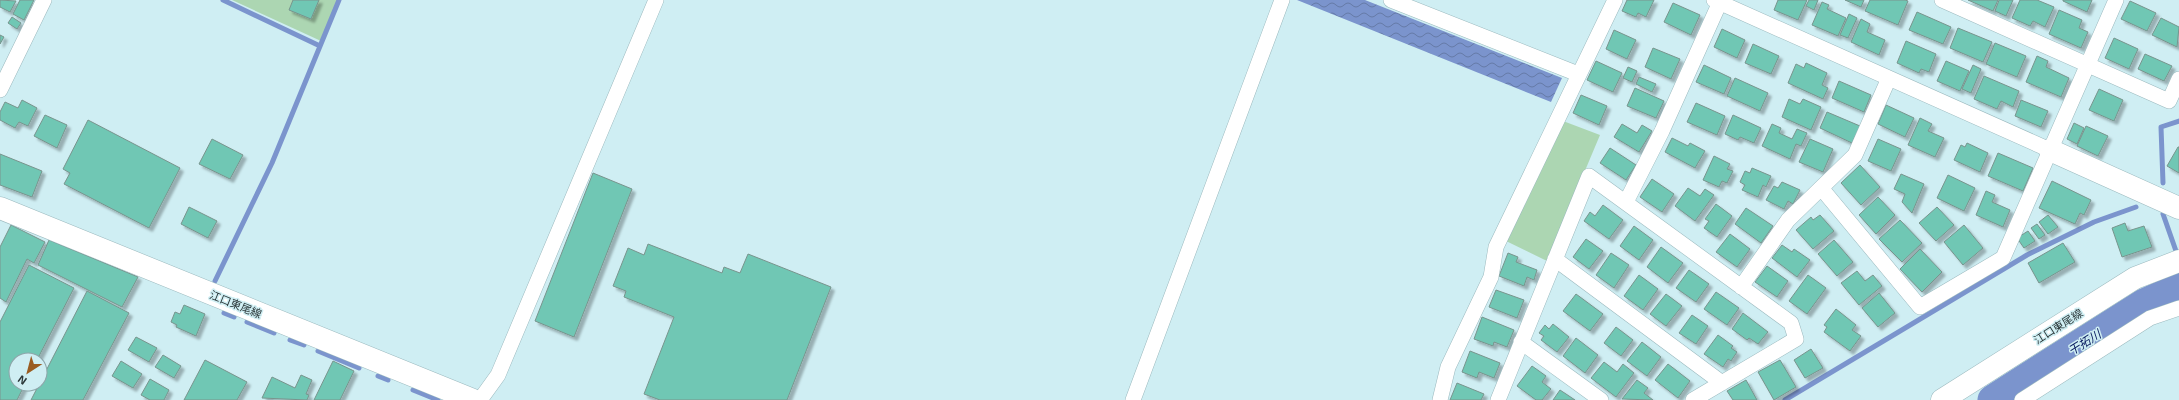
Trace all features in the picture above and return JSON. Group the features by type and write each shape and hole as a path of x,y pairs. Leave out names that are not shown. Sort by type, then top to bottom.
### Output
{"main road":[{"path":"2050,150 2179,208"},
{"name":"江口東尾線","path":"0,208 472,400"},
{"name":"江口東尾線","path":"1942,400 2135,278 2179,262"}],"street":[{"path":"0,90 44,0"},
{"path":"480,400 498,375 656,0"},
{"path":"1133,400 1282,0"},
{"path":"1391,0 1578,74"},
{"path":"1440,400 1448,367 1491,278 1496,247 1578,74 1615,0"},
{"path":"1942,0 2169,101 2179,79"},
{"path":"1822,189 1920,307 2003,258 2116,0"},
{"path":"1626,202 1662,131 1717,1 2050,150"},
{"path":"1741,286 1788,220 1822,189 1855,155 1889,78"},
{"path":"1498,400 1589,176 1791,323 1796,339 1693,400"},
{"path":"1555,259 1722,383"},
{"path":"2022,400 2150,318 2179,308"},
{"path":"1521,342 1601,400"}],"green space":[{"path":"232,0 338,0 321,41"},
{"path":"1563,121 1600,135 1547,261 1504,240"}],"water":[{"path":"1297,0 1365,0 1562,78 1551,102"}],"building":[{"path":"0,0 16,1 10,12 0,7"},
{"path":"20,0 34,0 24,20 13,14"},
{"path":"293,0 319,0 311,19 289,10"},
{"path":"1627,0 1654,0 1646,17 1638,13 1636,17 1622,11"},
{"path":"1778,0 1807,0 1798,20 1774,10"},
{"path":"1809,0 1818,0 1814,10 1806,6"},
{"path":"1845,0 1864,0 1861,7"},
{"path":"1870,0 1908,1 1898,25 1865,11"},
{"path":"1968,0 1998,0 1993,11"},
{"path":"1999,0 2013,0 2006,16 1995,11"},
{"path":"2020,0 2037,0 2054,7 2045,27 2033,21 2030,26 2012,18"},
{"path":"2063,0 2092,0 2087,12"},
{"path":"2130,1 2156,13 2147,31 2121,19"},
{"path":"1822,2 1829,5 1827,9 1846,18 1838,36 1812,25"},
{"path":"1673,3 1700,15 1691,35 1664,22"},
{"path":"2059,10 2082,20 2079,28 2088,32 2081,48 2049,34"},
{"path":"1917,12 1951,27 1943,44 1909,30"},
{"path":"1849,14 1857,18 1848,38 1840,35"},
{"path":"12,17 21,23 17,29 8,23"},
{"path":"2161,18 2179,27 2177,47 2152,35"},
{"path":"1861,19 1870,24 1867,32 1885,40 1879,55 1851,42"},
{"path":"1958,28 1992,42 1983,62 1950,48"},
{"path":"1722,29 1745,40 1737,58 1714,47"},
{"path":"1614,30 1636,40 1627,59 1606,49"},
{"path":"0,35 4,37 0,44"},
{"path":"2114,38 2138,49 2129,69 2105,58"},
{"path":"1906,41 1936,54 1929,72 1921,69 1919,73 1897,63"},
{"path":"1995,43 2026,56 2017,77 1986,64"},
{"path":"1753,44 1779,56 1771,74 1745,63"},
{"path":"1653,48 1680,59 1671,79 1645,67"},
{"path":"2145,54 2172,66 2164,81 2138,69"},
{"path":"2037,56 2048,61 2046,67 2069,78 2061,97 2026,82"},
{"path":"1596,61 1622,73 1613,92 1587,80"},
{"path":"1946,61 1969,71 1960,91 1937,81"},
{"path":"1806,63 1827,73 1822,85 1828,88 1823,99 1788,83 1796,64 1804,68"},
{"path":"1704,65 1731,78 1724,94 1696,82"},
{"path":"1973,65 1981,69 1971,93 1962,89"},
{"path":"1628,67 1637,71 1632,82 1623,78"},
{"path":"1984,76 2019,91 2013,107 2001,101 1997,109 1974,99"},
{"path":"1639,77 1656,84 1652,92 1636,84"},
{"path":"1735,78 1768,93 1760,111 1727,96"},
{"path":"1839,81 1871,95 1864,112 1832,98"},
{"path":"1635,88 1664,101 1656,118 1627,106"},
{"path":"2099,89 2123,100 2114,121 2089,110"},
{"path":"1581,95 1607,106 1599,125 1573,113"},
{"path":"1789,99 1800,104 1803,99 1821,107 1811,130 1782,117"},
{"path":"22,100 37,108 28,126 19,122 15,128 0,120 0,112 5,102 18,108"},
{"path":"2021,100 2048,111 2041,127 2015,116"},
{"path":"1696,103 1725,116 1717,135 1687,122"},
{"path":"1886,105 1914,118 1905,137 1878,124"},
{"path":"1827,112 1860,126 1852,143 1820,128"},
{"path":"45,115 67,125 57,148 34,136"},
{"path":"1733,115 1761,128 1754,143 1740,137 1738,140 1725,134"},
{"path":"1920,118 1932,124 1928,131 1944,138 1935,157 1908,145"},
{"path":"88,120 180,168 149,228 64,184 70,173 63,169"},
{"path":"2074,123 2084,128 2077,144 2067,139"},
{"path":"1622,124 1637,133 1642,125 1652,131 1639,152 1614,137"},
{"path":"1772,124 1781,128 1779,133 1792,139 1797,129 1807,133 1801,146 1796,144 1790,159 1762,146"},
{"path":"2086,126 2108,136 2098,156 2077,146"},
{"path":"1672,138 1688,146 1690,143 1705,151 1695,168 1665,152"},
{"path":"212,139 243,155 230,179 199,164"},
{"path":"1810,139 1833,149 1823,172 1799,162"},
{"path":"1878,139 1901,149 1891,171 1868,161"},
{"path":"1967,143 1988,153 1980,172 1954,160 1961,145 1965,147"},
{"path":"2179,147 2179,173 2167,166"},
{"path":"1610,148 1636,165 1626,180 1600,163"},
{"path":"1998,153 2033,168 2023,191 1988,176"},
{"path":"0,154 42,171 32,197 0,185"},
{"path":"1714,156 1730,164 1727,169 1733,171 1727,183 1722,181 1719,187 1703,180"},
{"path":"1860,165 1880,187 1861,205 1841,183"},
{"path":"1752,168 1771,176 1766,187 1763,185 1758,197 1742,190 1745,185 1740,182 1745,171 1750,173"},
{"path":"593,173 632,189 574,337 535,321"},
{"path":"1901,174 1924,184 1912,213 1902,202 1905,194 1894,189"},
{"path":"1948,175 1975,188 1964,211 1937,198"},
{"path":"1652,179 1674,194 1662,212 1640,197"},
{"path":"2052,181 2091,200 2084,215 2080,213 2075,224 2039,208"},
{"path":"1782,182 1800,190 1793,204 1788,201 1784,209 1766,200 1774,186 1778,188"},
{"path":"1688,188 1700,196 1705,189 1714,195 1695,221 1675,206"},
{"path":"1986,191 1995,195 1992,202 2010,210 2003,227 1976,215"},
{"path":"1878,197 1895,215 1876,234 1859,215"},
{"path":"1716,204 1732,216 1717,237 1704,228 1709,221 1705,219"},
{"path":"1603,205 1623,220 1609,239 1584,221 1590,212 1595,216"},
{"path":"189,207 217,221 208,238 181,224"},
{"path":"1937,207 1954,225 1936,241 1919,223"},
{"path":"1746,208 1773,226 1761,243 1735,224"},
{"path":"1820,215 1834,231 1813,249 1796,230 1811,217 1813,220"},
{"path":"2048,215 2058,227 2048,234 2039,222"},
{"path":"1900,220 1922,243 1902,262 1879,239"},
{"path":"2125,223 2128,231 2144,226 2152,247 2122,257 2112,228"},
{"path":"2037,224 2045,235 2039,239 2031,228"},
{"path":"11,225 45,242 34,263 27,259 6,302 0,298 0,247"},
{"path":"1964,225 1983,248 1963,265 1944,242"},
{"path":"1634,226 1653,240 1639,260 1620,246"},
{"path":"2028,231 2035,241 2024,248 2017,238"},
{"path":"1730,234 1750,249 1737,267 1716,252"},
{"path":"1586,239 1603,251 1589,269 1573,257"},
{"path":"49,240 138,277 122,307 38,265"},
{"path":"1834,240 1853,262 1837,276 1818,254"},
{"path":"2063,243 2075,262 2039,283 2028,263"},
{"path":"648,244 722,273 724,267 740,273 748,254 831,287 787,400 660,400 644,394 674,317 624,297 626,291 613,286 628,248 644,255"},
{"path":"1782,245 1792,252 1794,249 1810,260 1797,277 1772,258"},
{"path":"1661,247 1683,263 1668,283 1647,267"},
{"path":"1920,249 1942,272 1922,292 1900,269"},
{"path":"1508,253 1518,257 1516,262 1537,270 1534,280 1527,277 1524,286 1499,276"},
{"path":"1611,253 1629,265 1614,288 1596,275"},
{"path":"29,265 74,288 41,352 8,352 8,392 21,392 17,400 0,400 0,322"},
{"path":"1767,266 1788,281 1777,297 1755,282"},
{"path":"1689,270 1709,284 1696,302 1676,288"},
{"path":"1857,271 1865,281 1873,275 1882,286 1859,305 1841,283"},
{"path":"1639,275 1658,289 1643,310 1624,296"},
{"path":"1808,275 1826,288 1807,314 1789,301"},
{"path":"1496,290 1524,300 1517,318 1489,307"},
{"path":"87,291 129,313 83,400 31,400 35,392 48,392 48,367"},
{"path":"1716,292 1739,308 1727,325 1704,309"},
{"path":"1879,293 1895,313 1878,327 1862,308"},
{"path":"1576,294 1603,314 1590,331 1563,311"},
{"path":"1666,294 1682,306 1666,326 1650,314"},
{"path":"184,305 205,314 196,336 176,327 177,325 171,322 175,312 180,314"},
{"path":"1836,309 1856,325 1852,330 1861,336 1850,351 1824,332 1827,327 1824,325"},
{"path":"1743,313 1768,332 1758,344 1749,338 1747,340 1732,329"},
{"path":"1692,315 1708,326 1696,344 1679,333"},
{"path":"1482,317 1514,330 1507,347 1494,342 1493,346 1474,339"},
{"path":"1553,324 1569,337 1557,352 1541,340 1544,336 1539,333 1545,325 1549,329"},
{"path":"1616,327 1633,340 1621,356 1604,343"},
{"path":"1718,335 1733,346 1731,348 1737,352 1731,361 1728,359 1723,367 1704,354"},
{"path":"136,337 157,348 149,362 128,350"},
{"path":"1576,338 1598,355 1585,373 1563,356"},
{"path":"1642,342 1661,357 1647,376 1627,361"},
{"path":"1811,349 1823,368 1805,378 1794,360"},
{"path":"1470,351 1500,363 1494,378 1479,372 1477,378 1462,372"},
{"path":"163,355 181,366 174,378 155,367"},
{"path":"205,360 247,382 237,400 184,400"},
{"path":"1780,360 1796,387 1774,400 1758,372"},
{"path":"121,361 142,374 133,388 112,376"},
{"path":"333,361 354,371 340,400 314,400"},
{"path":"1604,362 1617,372 1623,364 1634,373 1616,397 1591,378"},
{"path":"1668,364 1690,381 1678,398 1655,380"},
{"path":"1532,366 1546,376 1542,382 1551,389 1542,400 1536,400 1517,386"},
{"path":"301,375 312,380 306,394 309,395 307,400 262,398 272,377 295,388"},
{"path":"150,379 169,390 164,400 150,400 141,395"},
{"path":"1637,380 1648,388 1644,393 1653,400 1622,399"},
{"path":"1746,380 1757,400 1733,400 1727,391"},
{"path":"1457,383 1484,394 1481,400 1450,400"},
{"path":"1560,390 1575,400 1553,400"}],"waterway":[{"path":"223,0 320,46"},
{"path":"215,281 272,163 339,0"},
{"path":"2163,183 2161,127 2179,121"},
{"path":"1785,400 2027,255 2094,222 2136,207"},
{"path":"2163,214 2176,251"},
{"name":"干拓川","path":"1993,400 2144,304 2179,288"},
{"path":"224,313 234,317"},
{"path":"247,322 274,333"},
{"path":"290,340 304,345"},
{"path":"318,351 359,368"},
{"path":"378,376 388,380"},
{"path":"413,390 438,400"}]}
